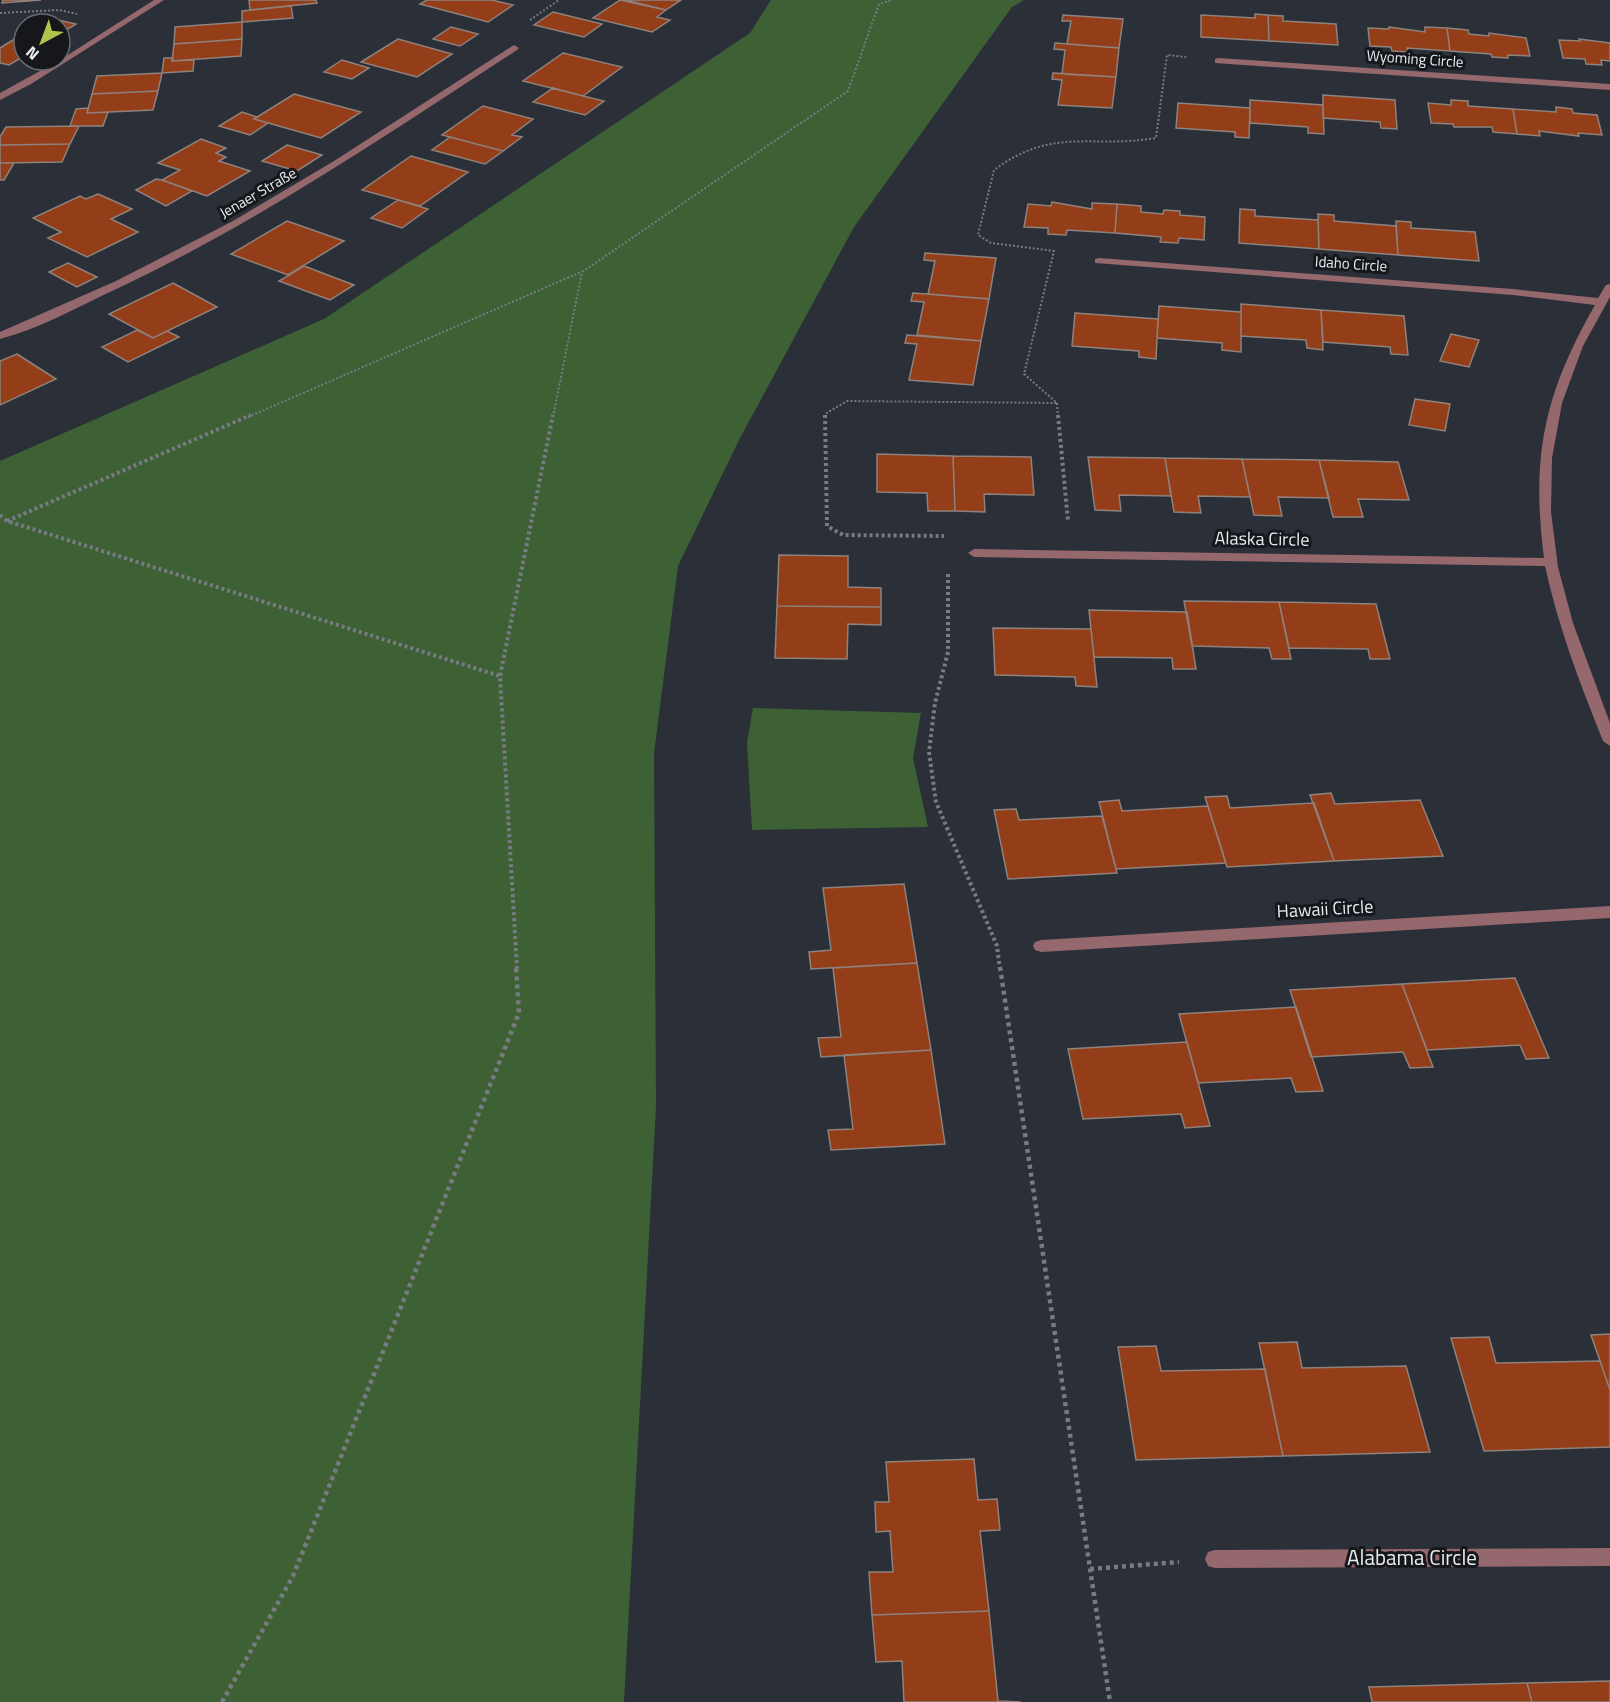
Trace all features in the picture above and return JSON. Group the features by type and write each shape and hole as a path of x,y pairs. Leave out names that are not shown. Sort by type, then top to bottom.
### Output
{"street":[{"path":"0,97 160,0"},
{"name":"Jenaer Straße","path":"0,336 161,262 241,221 314,179 514,48"},
{"name":"Wyoming Circle","path":"1218,61 1610,87"},
{"name":"Idaho Circle","path":"1099,261 1514,291 1600,302"},
{"path":"1610,287 1576,345 1554,406 1543,470 1544,521 1549,562 1583,676 1610,741"},
{"name":"Alaska Circle","path":"974,553 1549,562"},
{"name":"Hawaii Circle","path":"1041,946 1610,912"},
{"name":"Alabama Circle","path":"1215,1559 1610,1557"}],"path":[{"path":"528,21 560,0"},
{"path":"7,521 582,272 848,91 879,4 892,0"},
{"path":"0,13 59,10"},
{"path":"222,1702 293,1576 519,1013 500,676 582,272"},
{"path":"947,545 947,536 843,535 827,526 825,414 846,401 1057,403"},
{"path":"0,515 7,521 500,676"},
{"path":"948,564 948,652 935,703 929,752 936,802 997,946 1110,1702"},
{"path":"1090,1569 1215,1559"}],"green space":[{"path":"771,0 1024,0 1012,7 854,227 739,440 678,566 654,753 656,1106 624,1702 0,1702 0,461 324,319 750,33"},
{"path":"753,708 921,713 913,758 928,827 752,830 747,743"}],"building":[{"path":"3,0 41,0 2,3"},
{"path":"249,0 316,0 317,3 250,10"},
{"path":"427,0 491,0 513,5 488,22 420,4"},
{"path":"620,0 666,10 657,17 670,20 652,32 593,18"},
{"path":"625,0 681,0 666,10"},
{"path":"291,6 293,18 242,22 242,11"},
{"path":"553,12 602,24 584,37 534,25"},
{"path":"1255,14 1268,15 1269,41 1201,37 1201,15 1255,18"},
{"path":"1063,15 1123,19 1119,48 1067,44 1071,21 1062,21"},
{"path":"1268,15 1283,16 1283,21 1336,24 1338,45 1269,41"},
{"path":"242,22 242,39 174,44 175,27"},
{"path":"451,27 478,34 460,46 433,39"},
{"path":"1389,27 1425,32 1425,27 1447,28 1450,51 1407,48 1408,52 1392,51 1391,47 1370,46 1368,28 1389,29"},
{"path":"1447,28 1468,30 1469,34 1489,36 1489,33 1526,38 1530,56 1492,57 1491,54 1450,51"},
{"path":"242,39 241,56 172,61 174,44"},
{"path":"398,39 452,54 417,77 361,62"},
{"path":"1579,39 1610,43 1610,61 1601,60 1602,65 1586,64 1585,59 1563,58 1559,40 1580,41"},
{"path":"12,40 12,63 9,65 0,63 0,48"},
{"path":"1055,43 1119,48 1116,77 1062,74 1065,50 1054,49"},
{"path":"563,53 622,67 583,96 523,81"},
{"path":"164,58 173,58 172,61 194,60 193,71 162,73"},
{"path":"342,60 369,68 352,79 324,72"},
{"path":"162,73 158,91 92,94 97,76"},
{"path":"1053,73 1116,77 1112,108 1058,105 1062,80 1052,79"},
{"path":"553,88 604,101 585,115 533,102"},
{"path":"158,91 153,110 87,113 92,94"},
{"path":"294,94 361,112 321,138 254,119"},
{"path":"1323,95 1395,100 1397,129 1381,128 1380,122 1323,118"},
{"path":"1250,100 1323,105 1324,134 1308,133 1308,127 1250,123"},
{"path":"1451,100 1468,101 1468,106 1513,109 1517,134 1493,132 1492,127 1454,127 1453,124 1431,123 1428,103 1451,105"},
{"path":"1178,103 1250,108 1249,138 1235,137 1235,132 1176,128"},
{"path":"483,106 533,119 512,135 522,137 503,151 442,135"},
{"path":"1556,107 1572,109 1573,113 1597,115 1602,135 1578,133 1579,136 1539,131 1540,136 1517,134 1513,109 1556,112"},
{"path":"88,108 87,113 108,112 103,126 70,126 76,109"},
{"path":"242,112 268,123 250,135 219,126"},
{"path":"79,126 70,144 0,145 0,137 6,127"},
{"path":"450,137 503,151 485,164 432,150"},
{"path":"201,139 226,148 216,153 226,157 219,161 250,171 207,196 162,180 180,170 158,163"},
{"path":"70,144 62,162 0,163 0,145"},
{"path":"287,145 322,155 297,171 262,161"},
{"path":"411,156 468,172 420,206 362,190"},
{"path":"0,163 14,163 4,180 0,180"},
{"path":"156,179 192,191 166,206 136,190"},
{"path":"98,194 132,209 111,219 138,232 87,257 48,238 61,232 33,218 80,196 86,199"},
{"path":"398,200 428,209 402,228 371,218"},
{"path":"1052,202 1092,209 1092,203 1117,204 1115,233 1067,230 1066,235 1048,234 1048,228 1024,227 1028,204 1051,206"},
{"path":"1117,204 1141,206 1141,212 1163,214 1164,210 1180,211 1180,215 1205,217 1204,240 1179,238 1178,243 1160,242 1161,237 1115,233"},
{"path":"1240,209 1255,210 1255,216 1318,220 1319,249 1239,243"},
{"path":"1318,214 1334,215 1334,221 1396,226 1398,255 1319,249"},
{"path":"287,221 344,241 288,275 231,254"},
{"path":"1396,221 1411,222 1411,228 1475,232 1479,261 1398,255"},
{"path":"925,253 996,258 989,299 928,294 935,261 924,260"},
{"path":"68,263 97,277 77,287 49,272"},
{"path":"304,266 354,285 330,300 279,281"},
{"path":"173,283 217,307 153,338 109,314"},
{"path":"913,293 989,299 981,341 917,335 924,302 911,301"},
{"path":"1241,304 1321,310 1323,350 1307,348 1306,340 1241,336"},
{"path":"1159,306 1241,312 1241,352 1222,350 1222,343 1157,338"},
{"path":"1321,310 1404,316 1408,355 1391,354 1390,347 1323,342"},
{"path":"1075,313 1158,319 1156,359 1139,357 1139,351 1072,346"},
{"path":"137,330 153,338 167,331 179,337 128,362 102,347"},
{"path":"1451,334 1479,340 1469,367 1440,361"},
{"path":"907,335 981,341 973,385 909,380 917,344 905,343"},
{"path":"17,354 56,379 0,405 0,361"},
{"path":"1415,399 1450,404 1445,431 1409,425"},
{"path":"877,454 953,456 955,511 928,511 927,493 877,492"},
{"path":"953,456 1031,457 1034,495 984,494 985,512 955,511"},
{"path":"1088,457 1165,458 1171,496 1119,495 1121,511 1095,510"},
{"path":"1165,458 1242,459 1250,497 1198,496 1201,513 1174,512"},
{"path":"1242,459 1319,460 1329,498 1278,497 1282,516 1254,515"},
{"path":"1319,460 1398,462 1409,500 1358,499 1363,517 1333,517"},
{"path":"779,555 848,556 848,587 881,588 881,607 777,606"},
{"path":"1184,601 1279,602 1291,659 1272,659 1269,648 1192,646"},
{"path":"1279,602 1376,604 1390,659 1370,659 1368,649 1289,648"},
{"path":"777,606 881,607 881,625 848,624 847,659 775,658"},
{"path":"1089,610 1187,612 1196,669 1173,669 1172,658 1094,657"},
{"path":"993,628 1091,629 1097,687 1076,686 1075,677 995,675"},
{"path":"1331,793 1335,804 1420,800 1443,856 1334,861 1310,795"},
{"path":"1227,796 1230,808 1314,803 1334,861 1227,867 1205,797"},
{"path":"1119,800 1122,811 1208,806 1226,863 1116,869 1099,802"},
{"path":"1016,809 1019,820 1102,816 1117,873 1008,879 994,810"},
{"path":"904,884 917,963 811,969 809,952 831,950 823,888"},
{"path":"917,963 931,1050 821,1057 818,1038 841,1037 833,968"},
{"path":"1515,978 1549,1058 1526,1059 1520,1045 1427,1050 1402,984"},
{"path":"1402,984 1433,1067 1410,1068 1403,1052 1311,1057 1290,990"},
{"path":"1296,1007 1323,1091 1296,1092 1291,1078 1198,1083 1179,1014"},
{"path":"1187,1042 1210,1126 1185,1128 1181,1114 1083,1119 1068,1049"},
{"path":"931,1050 945,1144 831,1150 828,1130 853,1129 844,1055"},
{"path":"1610,1334 1610,1390 1591,1335"},
{"path":"1489,1337 1496,1363 1600,1361 1610,1390 1610,1447 1484,1451 1451,1338"},
{"path":"1297,1342 1302,1368 1406,1366 1430,1452 1283,1456 1259,1343"},
{"path":"1156,1346 1161,1371 1265,1369 1283,1456 1136,1460 1118,1347"},
{"path":"974,1459 978,1500 997,1499 1000,1530 980,1531 989,1611 872,1615 869,1572 893,1572 890,1531 876,1532 875,1502 889,1502 886,1462"},
{"path":"989,1611 998,1701 1021,1702 904,1702 902,1661 876,1662 872,1615"},
{"path":"1610,1681 1610,1702 1532,1702 1527,1683"},
{"path":"1527,1683 1532,1702 1372,1702 1369,1687"}]}
